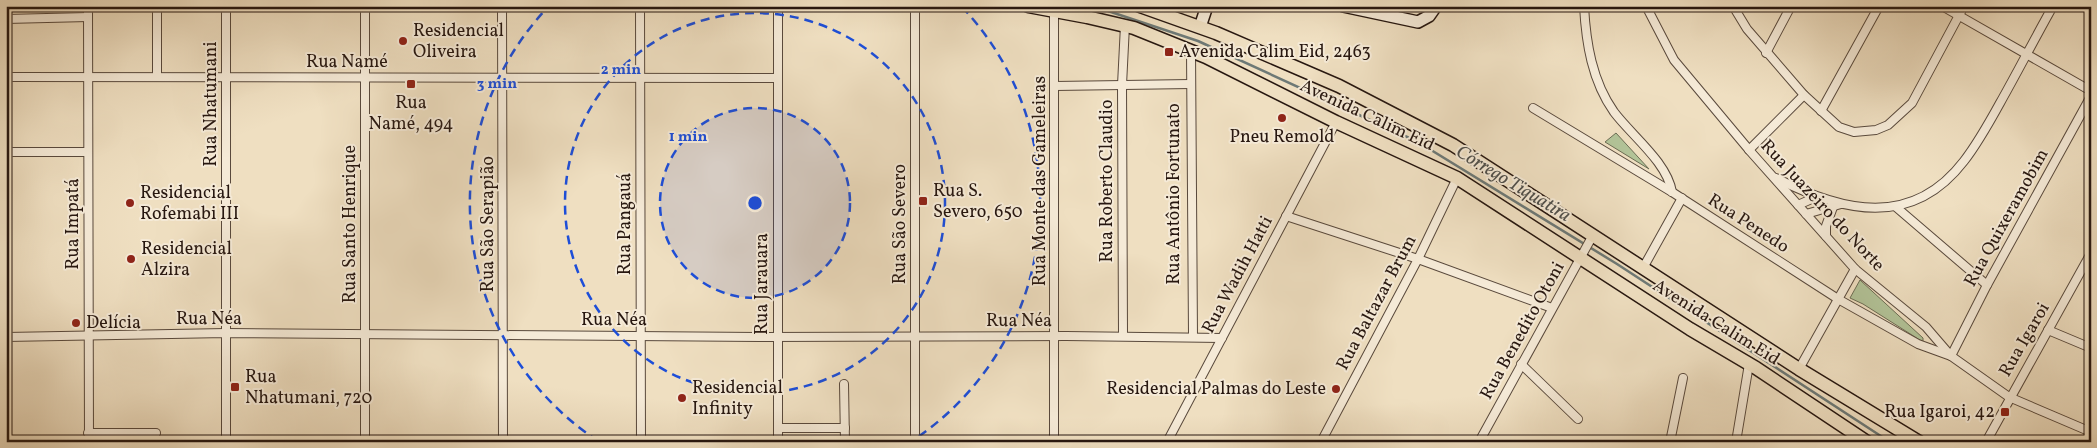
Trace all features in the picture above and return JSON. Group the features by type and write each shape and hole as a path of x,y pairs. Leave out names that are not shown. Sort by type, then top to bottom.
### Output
{"main road":[{"name":"Avenida Calim Eid","path":"1028,6 1125,26 1191,51 1336,122 1457,178 1583,253 1690,328 1749,364 1867,442"},
{"name":"Avenida Calim Eid","path":"1140,6 1200,27 1338,86 1454,145 1591,238 1643,268 1919,442"}],"street":[{"name":"Rua Impatá","path":"88,6 88,438"},
{"path":"157,6 157,76"},
{"name":"Rua Nhatumani","path":"226,6 226,442"},
{"name":"Rua Santo Henrique","path":"364,442 366,6"},
{"name":"Rua São Serapião","path":"502,6 503,442"},
{"name":"Rua Pangauá","path":"640,6 641,442"},
{"name":"Rua Jarauara","path":"778,6 778,442"},
{"name":"Rua São Severo","path":"915,6 915,442"},
{"path":"1200,27 1207,6"},
{"path":"1343,6 1418,22 1429,16 1436,6"},
{"path":"1584,6 1588,48 1592,66 1607,100 1667,175 1672,192"},
{"name":"Rua Juazeiro do Norte","path":"1646,6 1674,60 1749,150 1856,269 1926,327 1950,356 2009,397 2091,432"},
{"path":"1733,6 1747,29 1766,53 1804,95 1839,127 1854,132 1876,130 1888,124 1912,103 1964,6"},
{"path":"1766,53 1792,6"},
{"path":"1821,111 1879,6"},
{"path":"1942,6 2091,91"},
{"path":"1772,176 1816,197 1842,204 1880,208 1896,207 1924,196 1945,181 1963,163 1984,133 2053,6"},
{"name":"Rua Monte das Gameleiras","path":"1054,10 1054,442"},
{"path":"6,19 88,17"},
{"name":"Rua Roberto Claudio","path":"1123,336 1122,85 1125,26"},
{"name":"Rua Antônio Fortunato","path":"1191,51 1193,336"},
{"name":"Rua Namé","path":"6,77 777,78"},
{"path":"1055,86 1191,84"},
{"path":"1749,150 1804,95"},
{"name":"Rua Quixeramobim","path":"1950,356 2091,96"},
{"name":"Rua Penedo","path":"1533,108 1682,198 1838,299 1918,344 1950,356"},
{"name":"Rua Wadih Hatti","path":"1167,442 1336,122"},
{"path":"6,152 88,152"},
{"name":"Rua Baltazar Brum","path":"1321,442 1418,258 1457,178"},
{"path":"1798,205 1816,197"},
{"path":"1643,268 1682,198"},
{"path":"1806,214 1842,204"},
{"path":"1826,236 1826,226 1833,207"},
{"path":"1896,207 1987,285"},
{"path":"1286,216 1418,258 1552,308"},
{"name":"Rua Benedito Otoni","path":"1479,442 1591,238"},
{"name":"Rua Igaroi","path":"1986,442 2009,397 2089,263 2091,253"},
{"path":"1799,368 1856,269"},
{"path":"2048,330 2091,348"},
{"name":"Rua Néa","path":"6,337 226,333 777,337 1193,336 1222,338"},
{"path":"1522,364 1578,419"},
{"path":"1737,441 1749,364"},
{"path":"1670,442 1683,378"},
{"path":"844,384 846,442"},
{"path":"778,428 845,428"},
{"path":"88,438 156,433"}],"green space":[{"path":"1616,133 1649,169 1605,142"},
{"path":"1860,280 1923,338 1923,342 1863,304 1850,298"}],"waterway":[{"name":"Córrego Tiquatira","path":"1093,6 1198,41 1418,142 1617,264 1890,442"}],"place":[{"name":"Residencial Oliveira","path":"403,41"},
{"name":"Avenida Calim Eid, 2463","path":"1169,52"},
{"name":"Rua Namé, 494","path":"411,84"},
{"name":"Pneu Remold","path":"1282,118"},
{"name":"Rua S. Severo, 650","path":"923,201"},
{"name":"Residencial Rofemabi III","path":"130,203"},
{"name":"Residencial Alzira","path":"131,259"},
{"name":"Delícia","path":"76,323"},
{"name":"Rua Nhatumani, 720","path":"235,387"},
{"name":"Residencial Palmas do Leste","path":"1336,389"},
{"name":"Residencial Infinity","path":"682,398"},
{"name":"Rua Igaroi, 42","path":"2005,412"}]}
